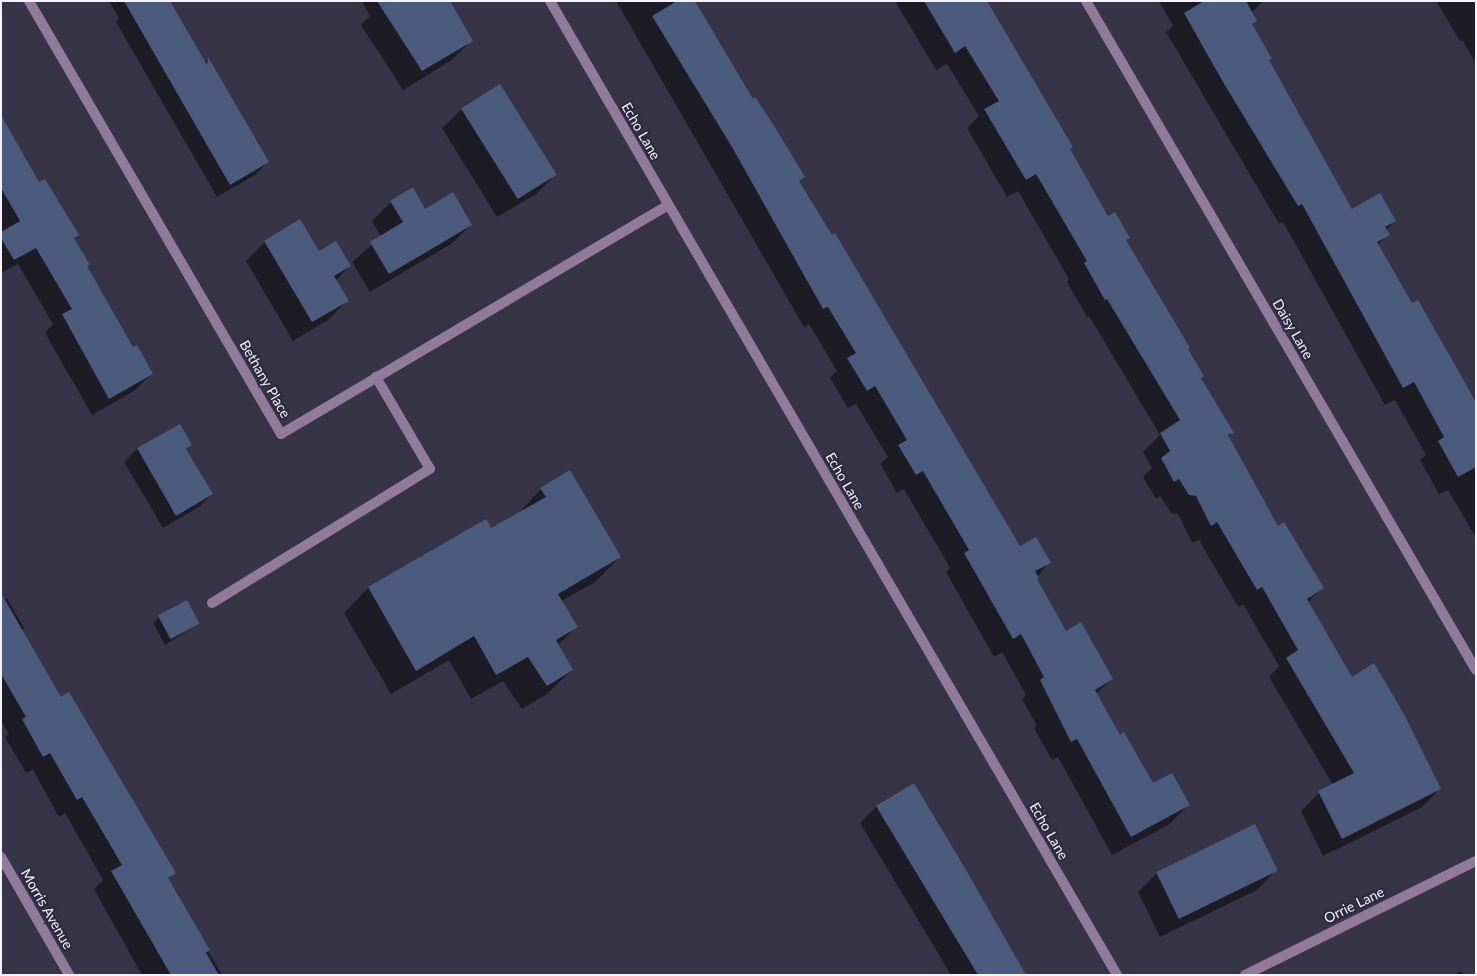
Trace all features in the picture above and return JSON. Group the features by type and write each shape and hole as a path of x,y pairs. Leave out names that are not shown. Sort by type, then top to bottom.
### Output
{"street":[{"name":"Bethany Place","path":"29,1 281,434 668,205"},
{"name":"Echo Lane","path":"550,1 1117,975"},
{"name":"Daisy Lane","path":"1086,1 1476,670"},
{"path":"212,603 430,469 376,377"},
{"name":"Morris Avenue","path":"1,857 69,975"},
{"name":"Orrie Lane","path":"1245,975 1476,861"}],"building":[{"path":"124,1 170,1 207,65 208,57 269,162 230,185"},
{"path":"377,1 450,1 473,41 422,71"},
{"path":"677,1 695,1 753,99 755,97 773,124 805,177 799,181 832,235 835,233 1020,546 1036,537 1051,563 1035,571 1039,578 1037,579 1066,631 1081,622 1113,679 1095,690 1120,735 1124,732 1153,783 1172,773 1190,805 1131,837 1077,739 1071,742 1040,680 1044,677 1021,634 1013,639 964,553 969,550 923,471 916,475 898,445 907,440 875,386 867,391 847,358 856,353 828,307 823,309 732,147 652,16"},
{"path":"924,1 987,1 1073,147 1070,149 1108,216 1115,212 1130,238 1126,240 1190,348 1188,349 1204,376 1201,378 1234,433 1228,435 1278,526 1284,522 1324,588 1307,599 1352,677 1374,663 1404,714 1441,789 1342,839 1318,791 1354,773 1286,658 1298,650 1262,587 1257,590 1217,522 1211,526 1196,496 1189,495 1179,479 1174,482 1161,458 1170,451 1160,433 1180,420 1107,299 1105,300 1084,263 1087,261 1036,174 1026,180 984,109 999,101 965,46 955,53"},
{"path":"1204,1 1246,1 1257,21 1252,24 1272,59 1269,60 1352,209 1380,193 1396,221 1385,227 1390,235 1377,242 1412,303 1418,300 1476,402 1476,467 1458,477 1438,441 1444,437 1414,382 1403,388 1302,204 1298,206 1223,82 1184,13"},
{"path":"500,84 557,175 518,199 461,108"},
{"path":"1,115 39,182 45,179 79,235 74,238 90,265 87,266 133,347 137,345 153,374 109,399 62,314 72,309 36,248 14,260 1,238 1,232 20,221 1,188"},
{"path":"413,187 425,209 453,192 472,225 389,274 370,242 403,222 390,201"},
{"path":"300,219 319,251 336,241 351,266 334,276 349,301 312,322 264,241"},
{"path":"180,424 192,445 186,449 213,494 176,516 137,448"},
{"path":"570,470 621,557 558,594 578,627 556,640 573,670 547,686 528,657 496,675 474,636 416,671 368,587 486,519 491,528 546,497 540,488"},
{"path":"1,593 61,697 69,692 176,873 168,878 210,950 206,953 219,975 171,975 111,871 122,865 82,797 77,800 50,753 43,757 22,719 26,717 1,674"},
{"path":"187,600 200,624 171,639 158,615"},
{"path":"914,783 1026,975 978,975 876,806"},
{"path":"1255,824 1278,871 1179,919 1156,872"}]}
